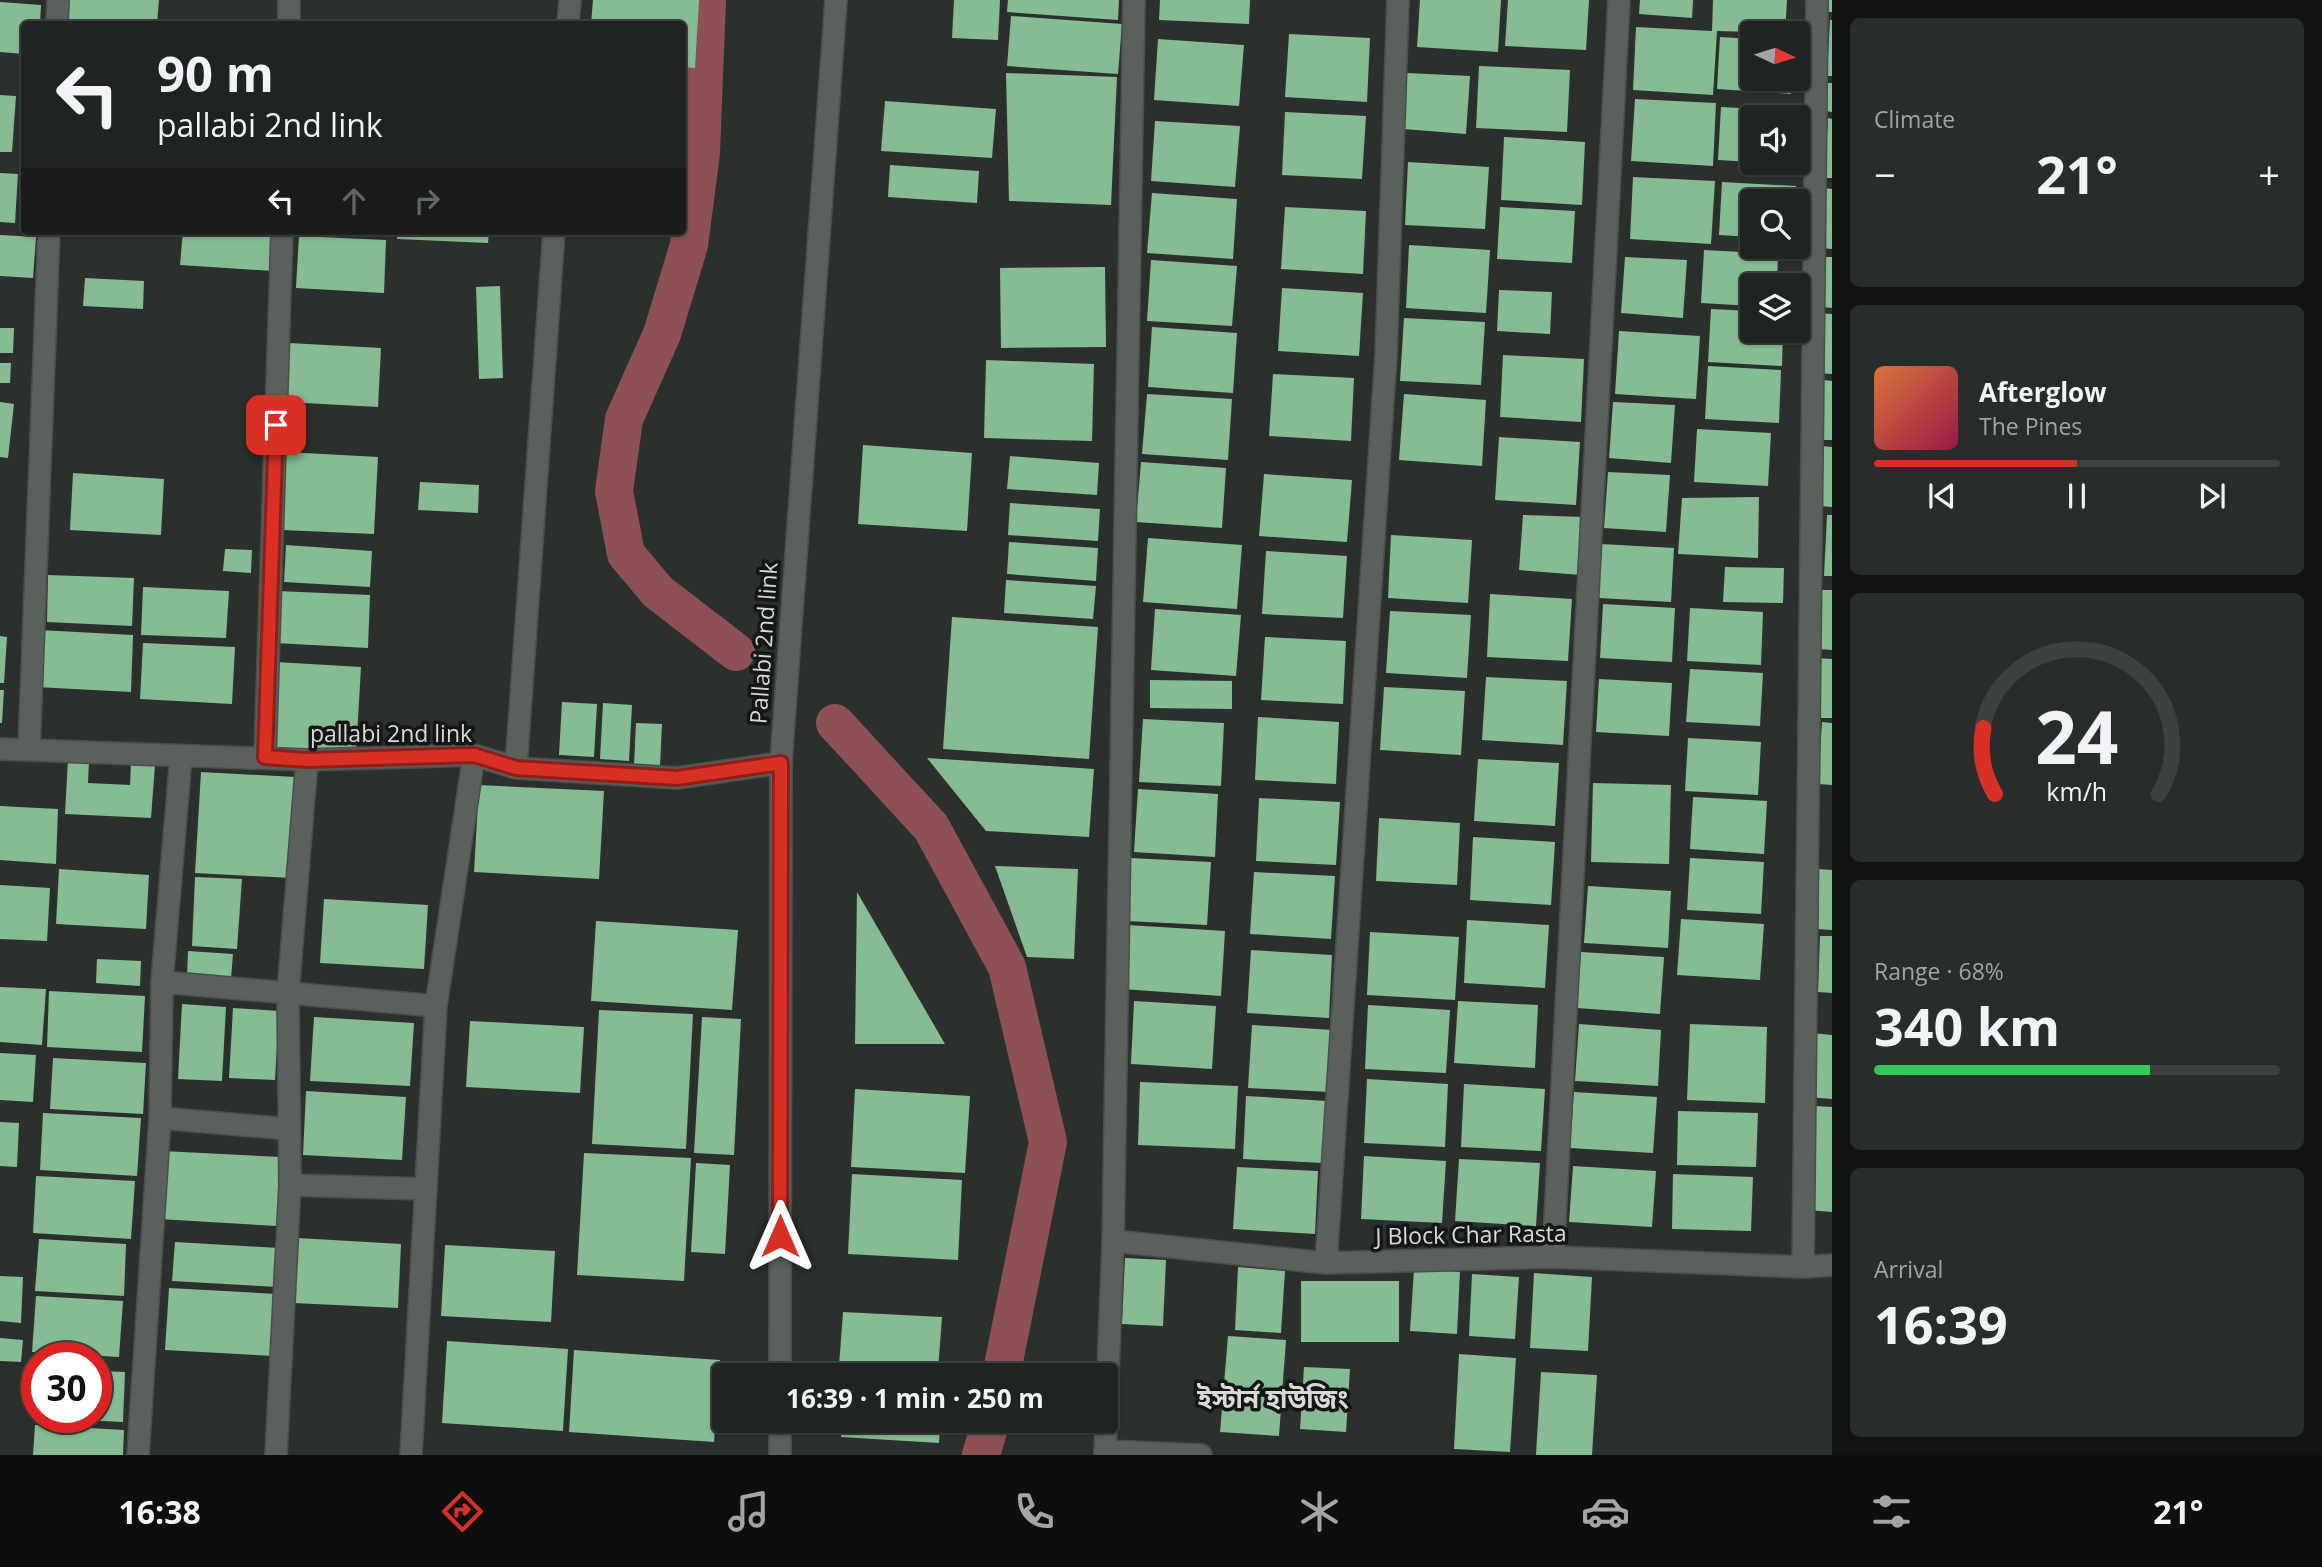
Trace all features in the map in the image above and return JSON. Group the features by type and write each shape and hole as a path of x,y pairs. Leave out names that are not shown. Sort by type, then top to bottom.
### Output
{"street":[{"path":"57,21 58,0"},
{"path":"289,0 289,21"},
{"path":"568,21 570,0"},
{"name":"Pallabi 2nd link","path":"780,1363 781,763 836,0"},
{"path":"1134,0 1113,1241 1105,1453 1201,1455"},
{"path":"1326,1263 1386,355 1398,0"},
{"path":"1553,1257 1619,0"},
{"path":"1803,1267 1817,0"},
{"path":"29,750 49,235"},
{"path":"265,757 282,235"},
{"path":"516,768 554,235"},
{"name":"pallabi 2nd link","path":"0,749 307,760 474,755 516,768 677,778 781,763"},
{"path":"411,1455 436,1006 474,755"},
{"path":"138,1455 160,1118 162,982 181,757"},
{"path":"276,1455 290,1185 288,993 307,760"},
{"path":"162,982 436,1006"},
{"path":"160,1118 289,1129"},
{"path":"290,1185 426,1189"},
{"name":"J Block Char Rasta","path":"1113,1241 1326,1263 1553,1257 1803,1267 1832,1265"},
{"path":"780,1433 780,1455"}],"building":[{"path":"68,0 159,0 157,21 67,21"},
{"path":"593,0 699,0 695,68 686,67 686,21 591,21"},
{"path":"954,0 1000,0 998,40 952,38"},
{"path":"1008,0 1119,0 1118,20 1007,12"},
{"path":"1160,0 1250,0 1249,24 1159,20"},
{"path":"1420,0 1501,0 1498,52 1417,47"},
{"path":"1508,0 1589,0 1586,50 1505,46"},
{"path":"1640,0 1693,0 1692,18 1639,14"},
{"path":"1713,0 1787,0 1786,21 1740,21 1740,32 1717,31 1713,95 1633,90 1636,27 1712,31"},
{"path":"1826,0 1832,0 1832,12 1825,12"},
{"path":"0,2 41,5 40,21 21,21 21,54 0,52"},
{"path":"1011,16 1122,24 1118,74 1007,66"},
{"path":"1830,20 1832,76 1827,76"},
{"path":"1289,34 1370,38 1367,102 1285,97"},
{"path":"1720,37 1740,38 1740,91 1717,89"},
{"path":"1158,39 1244,45 1239,106 1154,100"},
{"path":"1479,66 1570,70 1567,132 1476,128"},
{"path":"1006,73 1117,77 1111,205 1009,201"},
{"path":"1407,73 1470,76 1466,134 1404,129"},
{"path":"1827,83 1832,83 1832,112 1825,111"},
{"path":"1747,91 1791,91 1791,94"},
{"path":"0,95 16,96 12,152 0,152"},
{"path":"1635,99 1716,103 1713,166 1631,161"},
{"path":"885,101 996,109 992,158 881,151"},
{"path":"1721,107 1740,108 1740,161 1718,160"},
{"path":"1285,112 1366,116 1362,179 1282,175"},
{"path":"1828,118 1832,119 1832,178 1825,178"},
{"path":"1155,121 1240,126 1235,187 1151,181"},
{"path":"1504,137 1585,142 1582,205 1501,200"},
{"path":"1408,162 1489,167 1485,229 1405,225"},
{"path":"890,165 979,171 977,203 888,197"},
{"path":"0,173 18,174 15,223 0,222"},
{"path":"1633,177 1715,181 1711,244 1630,239"},
{"path":"1722,182 1796,186 1796,189 1740,189 1740,236 1719,235"},
{"path":"1824,188 1832,189 1832,249 1821,248"},
{"path":"1152,193 1237,199 1233,259 1147,253"},
{"path":"1285,207 1366,211 1363,274 1281,269"},
{"path":"1500,207 1575,211 1572,263 1497,259"},
{"path":"0,235 36,237 33,278 0,276"},
{"path":"183,235 275,235 273,271 180,265"},
{"path":"397,235 489,235 488,243 397,239"},
{"path":"299,236 386,240 384,293 296,288"},
{"path":"1409,245 1490,250 1486,313 1406,308"},
{"path":"1704,250 1740,252 1740,259 1778,259 1777,273 1740,273 1740,305 1701,303"},
{"path":"1625,257 1687,260 1683,318 1621,313"},
{"path":"1824,257 1832,257 1832,308 1823,307"},
{"path":"1151,260 1237,266 1232,326 1147,321"},
{"path":"1105,267 1106,347 1001,348 1000,268"},
{"path":"85,278 144,281 143,309 83,306"},
{"path":"500,286 503,378 479,379 476,287"},
{"path":"1282,288 1363,293 1359,356 1278,351"},
{"path":"1499,290 1552,292 1550,334 1497,331"},
{"path":"1711,309 1740,310 1740,343 1783,343 1782,366 1708,362"},
{"path":"1820,313 1832,314 1832,374 1817,373"},
{"path":"1404,318 1485,322 1481,385 1400,381"},
{"path":"1152,327 1237,333 1233,393 1148,387"},
{"path":"0,328 14,328 13,353 0,353"},
{"path":"1619,331 1700,336 1696,399 1615,394"},
{"path":"289,343 381,348 378,407 286,402"},
{"path":"1503,355 1584,359 1581,422 1500,417"},
{"path":"986,360 1094,364 1092,441 984,438"},
{"path":"0,363 11,363 10,383 0,383"},
{"path":"1708,366 1781,370 1779,423 1705,419"},
{"path":"1273,374 1354,378 1351,441 1269,436"},
{"path":"1824,380 1832,381 1832,440 1821,440"},
{"path":"1147,394 1232,399 1228,460 1142,454"},
{"path":"1404,394 1486,400 1482,466 1399,460"},
{"path":"0,402 14,404 8,458 0,457"},
{"path":"1613,402 1675,405 1671,463 1609,458"},
{"path":"1697,429 1771,433 1768,486 1694,482"},
{"path":"1499,437 1580,442 1576,505 1495,500"},
{"path":"863,445 972,453 967,531 858,524"},
{"path":"1822,446 1832,447 1832,507 1819,506"},
{"path":"286,452 378,457 374,534 282,530"},
{"path":"1010,456 1099,463 1097,495 1007,489"},
{"path":"1141,462 1226,468 1222,528 1136,522"},
{"path":"1608,472 1670,475 1666,532 1604,528"},
{"path":"73,473 164,479 161,535 70,530"},
{"path":"1264,474 1352,480 1347,542 1259,536"},
{"path":"420,482 479,485 478,513 418,510"},
{"path":"1759,497 1758,558 1678,554 1682,498"},
{"path":"1010,503 1100,509 1098,541 1008,535"},
{"path":"1523,515 1585,517 1581,575 1519,570"},
{"path":"1827,515 1832,515 1832,576 1824,576"},
{"path":"1391,535 1472,540 1468,603 1388,598"},
{"path":"1148,538 1242,545 1237,609 1143,602"},
{"path":"1009,542 1098,548 1096,581 1007,574"},
{"path":"1601,544 1674,548 1671,602 1599,598"},
{"path":"286,545 372,551 370,587 284,582"},
{"path":"225,549 252,550 251,573 223,571"},
{"path":"1266,551 1347,556 1343,618 1262,614"},
{"path":"1725,567 1784,568 1783,603 1723,602"},
{"path":"48,575 134,578 132,626 47,622"},
{"path":"1006,580 1096,586 1093,619 1004,613"},
{"path":"143,587 229,591 226,638 141,635"},
{"path":"1822,590 1832,590 1832,650 1819,649"},
{"path":"277,591 370,595 368,648 275,643"},
{"path":"1490,594 1572,599 1568,661 1487,657"},
{"path":"1603,604 1675,608 1672,662 1600,658"},
{"path":"1690,608 1763,612 1761,665 1687,661"},
{"path":"1155,609 1241,615 1236,676 1151,670"},
{"path":"1390,611 1471,615 1467,678 1386,673"},
{"path":"952,617 1098,627 1089,759 943,749"},
{"path":"39,630 133,635 131,692 36,687"},
{"path":"0,636 7,637 4,683 0,683"},
{"path":"1265,637 1346,641 1343,704 1261,700"},
{"path":"143,643 235,647 232,704 140,699"},
{"path":"1816,658 1832,659 1832,718 1813,718"},
{"path":"276,662 361,667 356,754 271,749"},
{"path":"1690,669 1763,673 1760,726 1686,722"},
{"path":"1486,677 1567,681 1563,745 1482,740"},
{"path":"1599,679 1672,683 1669,736 1596,732"},
{"path":"1150,680 1232,681 1232,709 1150,708"},
{"path":"1384,687 1465,691 1461,755 1380,750"},
{"path":"0,690 4,690 2,723 0,723"},
{"path":"562,702 597,704 594,757 559,755"},
{"path":"603,703 632,705 629,761 600,759"},
{"path":"1258,717 1339,722 1336,784 1255,780"},
{"path":"1143,719 1224,723 1221,786 1139,782"},
{"path":"1822,722 1832,723 1832,785 1818,784"},
{"path":"636,723 662,724 660,766 634,765"},
{"path":"1688,738 1761,742 1758,795 1685,791"},
{"path":"927,758 1094,769 1089,837 986,831"},
{"path":"68,759 89,760 88,783 130,785 131,763 155,765 151,818 65,814"},
{"path":"1478,759 1559,763 1555,826 1474,821"},
{"path":"201,772 296,777 291,878 195,873"},
{"path":"1593,783 1671,785 1669,864 1591,862"},
{"path":"479,785 604,791 599,879 474,872"},
{"path":"1138,789 1218,794 1215,857 1134,852"},
{"path":"1693,797 1767,801 1764,854 1690,849"},
{"path":"1259,798 1340,802 1336,865 1256,861"},
{"path":"0,806 58,809 56,864 0,860"},
{"path":"1379,818 1460,823 1457,885 1376,881"},
{"path":"1473,837 1555,842 1551,905 1470,900"},
{"path":"1130,858 1211,862 1207,925 1126,921"},
{"path":"1690,858 1764,862 1761,914 1687,910"},
{"path":"995,866 1078,869 1074,959 1027,957"},
{"path":"59,869 149,875 146,929 56,924"},
{"path":"1818,869 1832,870 1832,930 1815,929"},
{"path":"1254,872 1335,876 1331,939 1250,934"},
{"path":"195,877 242,879 237,949 192,946"},
{"path":"0,885 50,888 47,941 0,939"},
{"path":"1588,886 1671,891 1668,948 1584,943"},
{"path":"857,892 945,1044 855,1044"},
{"path":"324,899 428,905 424,969 320,963"},
{"path":"1681,919 1764,924 1760,980 1677,975"},
{"path":"1467,920 1549,925 1545,988 1464,983"},
{"path":"596,921 738,930 732,1010 591,1001"},
{"path":"1127,925 1225,931 1221,996 1122,989"},
{"path":"1370,932 1459,937 1455,1000 1367,995"},
{"path":"1820,936 1832,936 1832,993 1818,992"},
{"path":"1251,950 1332,955 1329,1018 1247,1013"},
{"path":"188,951 233,954 231,978 187,976"},
{"path":"1581,952 1664,957 1660,1014 1577,1008"},
{"path":"97,959 141,961 140,986 96,983"},
{"path":"0,987 46,989 42,1045 0,1042"},
{"path":"49,991 145,996 142,1052 47,1047"},
{"path":"1134,1001 1216,1006 1212,1069 1131,1064"},
{"path":"1458,1001 1538,1005 1535,1068 1454,1063"},
{"path":"182,1004 226,1007 222,1081 178,1079"},
{"path":"1368,1005 1450,1010 1446,1073 1365,1069"},
{"path":"233,1008 279,1011 275,1080 229,1078"},
{"path":"599,1010 693,1014 686,1149 592,1144"},
{"path":"314,1017 414,1023 410,1086 310,1081"},
{"path":"702,1017 741,1019 734,1155 694,1153"},
{"path":"470,1021 584,1027 580,1093 466,1087"},
{"path":"1579,1024 1661,1030 1658,1086 1575,1081"},
{"path":"1690,1024 1767,1027 1765,1103 1687,1100"},
{"path":"1252,1025 1333,1030 1329,1092 1248,1088"},
{"path":"1812,1033 1832,1035 1832,1099 1807,1097"},
{"path":"0,1053 36,1055 33,1102 0,1100"},
{"path":"53,1058 146,1063 143,1114 50,1109"},
{"path":"1367,1079 1448,1084 1445,1147 1364,1143"},
{"path":"1140,1082 1238,1086 1235,1149 1138,1145"},
{"path":"1464,1084 1545,1089 1541,1151 1461,1147"},
{"path":"855,1089 970,1096 965,1173 851,1167"},
{"path":"306,1091 406,1097 402,1160 303,1155"},
{"path":"1574,1092 1657,1097 1653,1153 1570,1148"},
{"path":"1246,1096 1327,1101 1323,1163 1243,1159"},
{"path":"1816,1106 1832,1107 1832,1212 1808,1210"},
{"path":"1678,1111 1758,1113 1756,1167 1677,1165"},
{"path":"43,1113 141,1118 137,1176 40,1170"},
{"path":"0,1122 19,1123 17,1167 0,1166"},
{"path":"163,1151 281,1157 277,1226 159,1219"},
{"path":"584,1153 691,1158 684,1281 577,1275"},
{"path":"1364,1156 1446,1161 1442,1223 1361,1219"},
{"path":"1459,1159 1540,1163 1536,1226 1455,1221"},
{"path":"696,1163 730,1165 725,1254 691,1252"},
{"path":"1573,1166 1656,1171 1652,1227 1569,1222"},
{"path":"1237,1167 1318,1171 1315,1234 1233,1229"},
{"path":"852,1174 962,1180 958,1260 848,1254"},
{"path":"1673,1174 1753,1177 1751,1231 1672,1229"},
{"path":"36,1176 135,1181 131,1239 33,1233"},
{"path":"298,1238 401,1244 398,1308 294,1303"},
{"path":"39,1239 126,1244 124,1296 35,1291"},
{"path":"175,1242 279,1248 277,1287 172,1281"},
{"path":"445,1245 555,1251 551,1322 441,1316"},
{"path":"1125,1258 1166,1260 1163,1326 1122,1324"},
{"path":"1238,1267 1285,1271 1281,1333 1235,1330"},
{"path":"1414,1269 1460,1272 1457,1334 1410,1331"},
{"path":"1534,1273 1592,1277 1588,1351 1530,1348"},
{"path":"1472,1274 1519,1277 1515,1339 1469,1336"},
{"path":"0,1276 23,1277 21,1323 0,1321"},
{"path":"1301,1281 1399,1281 1399,1342 1301,1342"},
{"path":"169,1288 277,1294 274,1356 165,1350"},
{"path":"36,1296 123,1301 119,1357 112,1357 112,1342 33,1342"},
{"path":"843,1312 942,1317 939,1363 839,1363"},
{"path":"1228,1336 1286,1340 1279,1436 1220,1432"},
{"path":"0,1338 23,1340 21,1362 0,1361"},
{"path":"447,1341 568,1349 563,1431 442,1423"},
{"path":"574,1350 720,1360 720,1363 712,1363 714,1442 569,1432"},
{"path":"1459,1354 1516,1358 1510,1452 1454,1449"},
{"path":"1304,1367 1350,1369 1346,1432 1300,1429"},
{"path":"112,1372 125,1372 123,1422 112,1421"},
{"path":"1541,1372 1597,1375 1592,1455 1536,1455"},
{"path":"112,1429 124,1430 123,1455 33,1455 34,1433 112,1433"},
{"path":"841,1433 939,1433 939,1443 841,1437"}],"waterway":[{"path":"707,0 701,153 689,245 662,334 624,419 614,491 626,554 658,592 736,652"},
{"path":"835,723 931,827 1007,967 1048,1142 1004,1363"},
{"path":"981,1455 987,1433"}],"district":[{"name":"ইস্টার্ন হাউজিং","path":"1273,1398"}],"route":[{"path":"276,425 265,757 307,760 474,755 516,768 677,778 781,763 780,1236"}]}
